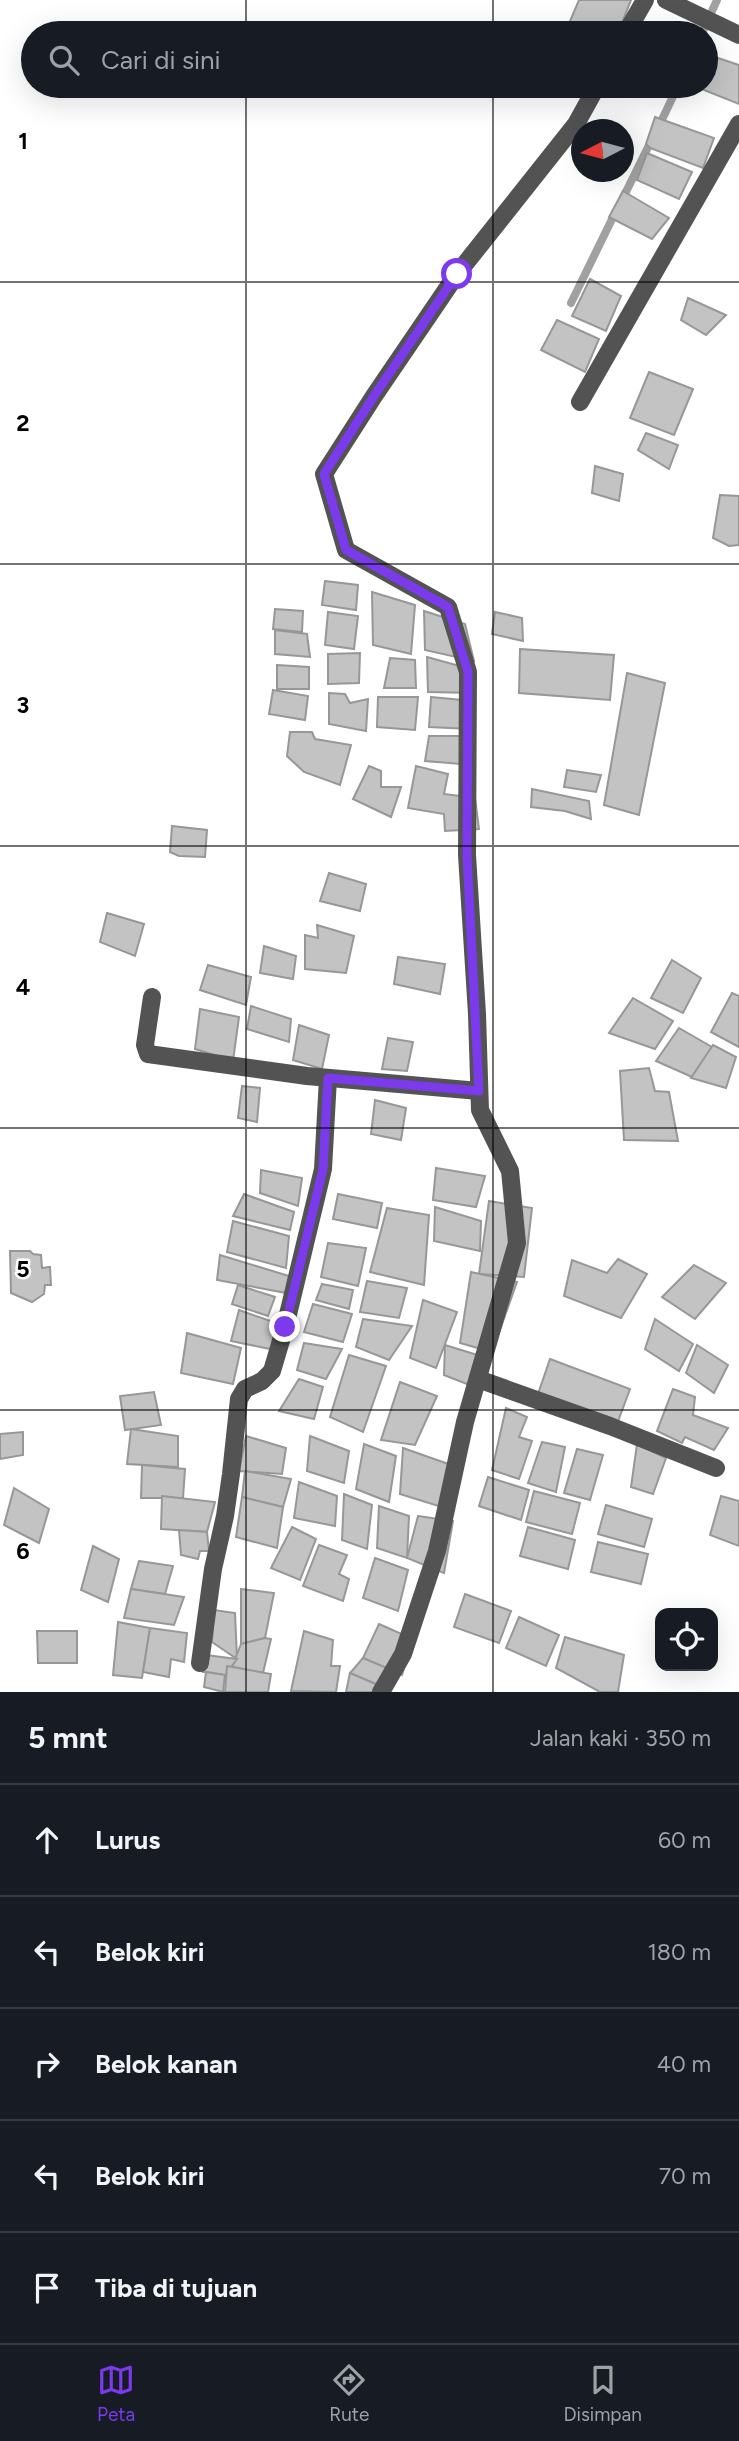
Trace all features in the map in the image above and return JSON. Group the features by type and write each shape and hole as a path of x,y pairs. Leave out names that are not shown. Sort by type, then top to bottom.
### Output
{"street":[{"path":"633,21 645,0"},
{"path":"666,0 708,21"},
{"path":"718,25 739,35"},
{"path":"381,1692 403,1654 437,1551 465,1422 517,1243 510,1171 480,1110 467,855 468,672 448,607 346,550 324,474 457,274 576,124 590,98"},
{"path":"580,402 739,124"},
{"path":"152,997 145,1045 148,1054 328,1078 479,1091"},
{"path":"200,1663 213,1569 225,1516 239,1399 245,1389 262,1381 271,1371 285,1327 323,1169 328,1078"},
{"path":"478,1379 610,1426 716,1468"}],"building":[{"path":"579,0 631,0 623,21 570,21"},
{"path":"718,58 739,65 739,104 718,96"},
{"path":"655,117 714,138 703,168 650,148 646,144"},
{"path":"647,153 692,172 679,199 637,180"},
{"path":"623,191 669,218 652,239 609,217"},
{"path":"590,279 621,296 606,331 572,316"},
{"path":"688,298 726,315 706,335 681,320"},
{"path":"557,320 599,339 585,372 541,350"},
{"path":"649,372 693,389 674,435 630,418"},
{"path":"646,433 678,445 669,469 638,450"},
{"path":"595,466 623,474 619,501 592,493"},
{"path":"720,495 739,496 739,545 729,546 713,538"},
{"path":"325,581 358,585 356,610 322,605"},
{"path":"372,592 415,605 411,654 373,645"},
{"path":"275,609 303,611 302,632 273,629"},
{"path":"424,611 465,624 474,661 425,650"},
{"path":"328,612 358,616 354,649 325,645"},
{"path":"495,612 522,618 523,641 492,634"},
{"path":"275,630 307,634 310,657 275,654"},
{"path":"520,649 614,655 610,700 519,693"},
{"path":"360,653 359,683 328,684 328,654"},
{"path":"427,657 474,670 474,693 428,692"},
{"path":"390,658 415,660 416,688 384,688"},
{"path":"277,665 309,667 309,689 277,689"},
{"path":"627,673 665,683 639,815 604,805"},
{"path":"273,690 308,696 305,720 269,714"},
{"path":"329,693 345,694 350,703 368,699 366,731 329,724"},
{"path":"378,697 418,697 415,730 377,727"},
{"path":"431,697 473,701 470,729 429,727"},
{"path":"290,732 312,732 315,739 351,745 340,785 304,772 287,756"},
{"path":"429,736 470,736 472,765 425,761"},
{"path":"369,766 381,771 381,787 401,787 391,817 353,799"},
{"path":"416,766 448,774 444,794 475,798 479,829 445,831 444,814 408,808"},
{"path":"567,770 601,775 596,792 564,787"},
{"path":"532,789 589,801 591,819 565,811 531,807"},
{"path":"172,826 207,830 205,857 179,856 170,852"},
{"path":"329,873 366,884 360,911 320,901"},
{"path":"107,913 144,924 135,956 100,942"},
{"path":"317,925 354,936 346,973 305,969 305,935 318,938"},
{"path":"264,946 296,956 293,979 260,973"},
{"path":"398,957 445,964 440,994 394,984"},
{"path":"672,960 701,978 683,1013 651,998"},
{"path":"208,965 251,977 246,1005 200,990"},
{"path":"732,993 739,996 739,1047 711,1032"},
{"path":"633,998 673,1021 655,1049 609,1033"},
{"path":"251,1006 291,1019 289,1042 247,1029"},
{"path":"200,1009 239,1017 233,1061 195,1049"},
{"path":"299,1025 329,1035 322,1069 293,1060"},
{"path":"679,1028 712,1047 692,1077 656,1061"},
{"path":"388,1038 413,1042 407,1071 382,1069"},
{"path":"713,1045 736,1057 726,1088 691,1078"},
{"path":"649,1068 655,1091 669,1092 678,1141 624,1140 620,1071"},
{"path":"242,1086 260,1088 257,1122 238,1118"},
{"path":"375,1100 406,1108 401,1140 371,1134"},
{"path":"436,1168 485,1176 476,1207 433,1200"},
{"path":"261,1170 302,1178 298,1206 260,1193"},
{"path":"244,1194 294,1212 290,1230 233,1216"},
{"path":"338,1194 382,1203 377,1228 333,1219"},
{"path":"489,1201 532,1208 524,1277 479,1274"},
{"path":"435,1207 481,1221 480,1251 434,1241"},
{"path":"387,1208 429,1215 424,1285 370,1272"},
{"path":"233,1221 289,1236 286,1268 227,1252"},
{"path":"328,1243 366,1248 358,1286 321,1277"},
{"path":"10,1251 30,1251 41,1255 42,1268 50,1267 51,1285 45,1285 44,1294 32,1302 11,1293"},
{"path":"220,1255 289,1276 286,1293 217,1280"},
{"path":"618,1259 647,1274 621,1318 564,1296 572,1260 607,1273"},
{"path":"694,1265 726,1283 695,1319 662,1297"},
{"path":"471,1272 517,1282 492,1352 460,1343"},
{"path":"367,1281 407,1288 399,1318 360,1312"},
{"path":"322,1284 353,1290 349,1309 316,1300"},
{"path":"238,1285 275,1297 268,1316 232,1304"},
{"path":"423,1300 457,1312 436,1368 410,1358"},
{"path":"313,1304 352,1314 343,1342 304,1332"},
{"path":"239,1310 279,1324 275,1350 231,1341"},
{"path":"363,1319 412,1326 389,1360 356,1347"},
{"path":"655,1319 693,1344 679,1371 645,1349"},
{"path":"187,1333 241,1348 233,1384 181,1373"},
{"path":"304,1343 342,1349 326,1379 297,1370"},
{"path":"445,1345 487,1358 477,1388 444,1375"},
{"path":"697,1345 728,1365 714,1393 686,1373"},
{"path":"349,1355 386,1366 363,1432 330,1417"},
{"path":"550,1359 630,1389 617,1424 538,1394"},
{"path":"299,1379 323,1387 314,1419 279,1411"},
{"path":"400,1382 437,1396 415,1445 381,1440"},
{"path":"673,1389 695,1397 693,1415 728,1428 714,1450 685,1437 682,1443 657,1431"},
{"path":"154,1392 161,1425 125,1430 120,1396"},
{"path":"506,1408 527,1417 519,1437 532,1441 519,1479 492,1470"},
{"path":"131,1429 178,1436 178,1467 127,1464"},
{"path":"23,1432 23,1455 0,1459 0,1434"},
{"path":"246,1436 286,1448 282,1474 239,1471"},
{"path":"310,1436 349,1451 344,1483 307,1471"},
{"path":"542,1442 565,1447 556,1492 528,1483"},
{"path":"364,1444 396,1456 389,1502 356,1489"},
{"path":"637,1444 666,1458 653,1494 631,1487"},
{"path":"403,1448 454,1466 448,1509 400,1494"},
{"path":"577,1449 603,1455 590,1500 564,1493"},
{"path":"142,1465 185,1469 183,1498 141,1498"},
{"path":"245,1471 291,1479 283,1507 242,1497"},
{"path":"488,1477 529,1490 521,1520 479,1506"},
{"path":"299,1482 337,1496 335,1526 294,1518"},
{"path":"14,1488 49,1509 39,1543 4,1525"},
{"path":"534,1491 580,1503 572,1534 526,1522"},
{"path":"344,1494 372,1505 367,1549 342,1540"},
{"path":"162,1496 215,1502 207,1532 161,1529"},
{"path":"721,1496 739,1501 739,1546 710,1535"},
{"path":"242,1497 283,1507 277,1548 236,1537"},
{"path":"606,1505 652,1519 644,1547 598,1534"},
{"path":"379,1506 409,1516 407,1558 377,1548"},
{"path":"418,1516 453,1521 444,1573 407,1558"},
{"path":"292,1527 316,1539 300,1580 271,1568"},
{"path":"528,1527 575,1540 568,1569 520,1556"},
{"path":"179,1530 207,1532 209,1551 200,1551 198,1559 181,1555"},
{"path":"598,1542 648,1554 641,1584 591,1572"},
{"path":"319,1545 347,1555 339,1574 349,1579 343,1601 303,1586"},
{"path":"93,1546 119,1559 108,1602 81,1590"},
{"path":"375,1558 408,1570 398,1611 363,1598"},
{"path":"139,1561 173,1566 165,1594 131,1589"},
{"path":"131,1589 184,1597 174,1625 124,1618"},
{"path":"241,1589 274,1593 265,1638 241,1644"},
{"path":"465,1594 511,1611 499,1643 454,1627"},
{"path":"214,1610 235,1613 237,1659 212,1642"},
{"path":"519,1617 559,1635 546,1666 506,1648"},
{"path":"118,1622 150,1628 142,1678 113,1675"},
{"path":"379,1624 413,1639 402,1675 363,1658"},
{"path":"150,1628 187,1633 184,1662 171,1659 169,1677 143,1672"},
{"path":"37,1631 77,1631 77,1663 38,1663"},
{"path":"304,1631 333,1640 331,1666 340,1666 336,1692 291,1691"},
{"path":"565,1637 624,1655 618,1692 600,1692 556,1668"},
{"path":"271,1639 263,1673 232,1667 241,1644"},
{"path":"206,1655 237,1659 225,1675 203,1672"},
{"path":"363,1658 389,1669 378,1685 350,1673"},
{"path":"227,1666 271,1674 268,1692 225,1692"},
{"path":"206,1672 225,1675 223,1692 204,1687"},
{"path":"350,1673 378,1685 377,1692 346,1692"}],"waterway":[{"path":"707,21 717,0"},
{"path":"658,128 672,98"},
{"path":"622,200 652,139"},
{"path":"571,303 616,211"}],"route":[{"path":"285,1327 323,1169 328,1078 479,1091 467,855 468,672 448,607 346,550 324,474 457,274"}]}
